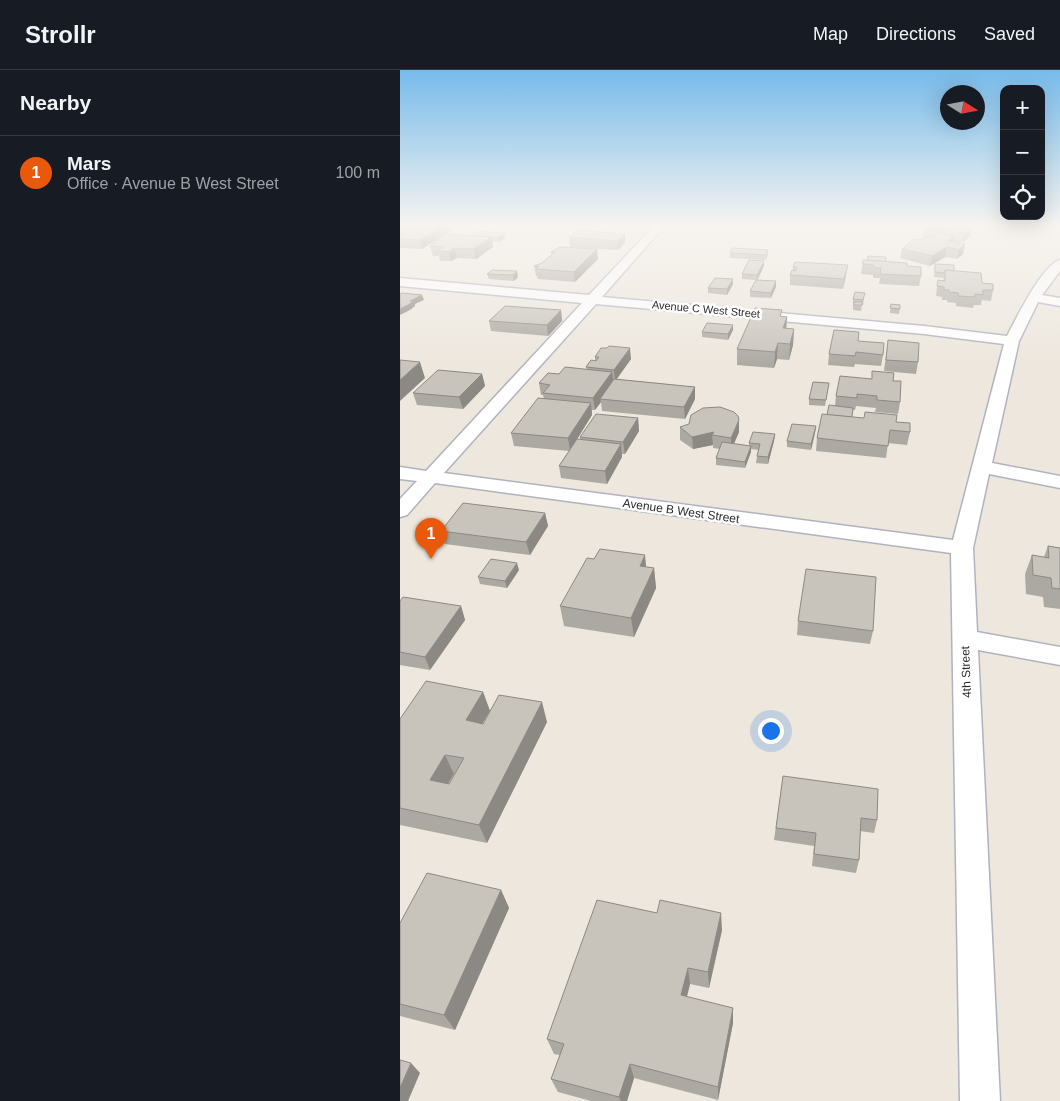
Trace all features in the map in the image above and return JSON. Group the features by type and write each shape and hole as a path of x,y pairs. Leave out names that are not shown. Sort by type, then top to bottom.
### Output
{"street":[{"path":"400,511 618,272"},
{"name":"4th Street","path":"980,1101 962,548 1012,341 1034,297 1053,272"},
{"name":"Avenue C West Street","path":"401,283 595,298 924,330 1012,341"},
{"path":"1034,297 1060,302"},
{"path":"981,467 1060,482"},
{"name":"Avenue B West Street","path":"400,473 962,548"},
{"path":"965,639 1060,656"}],"building":[{"path":"489,272 516,272 513,275 487,274"},
{"path":"743,272 758,272 757,275 742,274"},
{"path":"791,272 846,272 844,279 790,275"},
{"path":"880,272 921,272 921,276 880,274"},
{"path":"945,272 981,273 982,283 993,284 993,290 983,290 983,295 975,294 975,297 958,296 958,293 949,292 949,290 944,290 944,287 937,286 938,280 945,281"},
{"path":"715,278 733,279 727,289 708,288"},
{"path":"756,280 776,281 771,293 750,291"},
{"path":"855,292 865,293 863,300 853,299"},
{"path":"400,294 422,295 400,309"},
{"path":"854,302 862,302 862,305 854,305"},
{"path":"891,304 900,305 900,309 890,308"},
{"path":"505,306 561,310 547,325 489,321"},
{"path":"755,308 782,310 780,316 787,317 783,328 794,329 790,344 778,343 775,352 737,349"},
{"path":"707,323 733,325 728,334 702,332"},
{"path":"834,330 859,332 858,341 884,343 883,355 856,352 855,356 829,354"},
{"path":"888,340 919,343 918,362 886,360"},
{"path":"609,346 630,348 614,370 586,367 591,360 596,361 599,357 595,357 601,348"},
{"path":"400,360 420,362 400,380"},
{"path":"565,367 612,372 593,398 543,393 550,385 539,383 548,373 559,374"},
{"path":"438,370 482,374 459,397 413,393"},
{"path":"872,371 894,373 893,381 901,381 900,402 877,400 877,396 857,394 857,398 836,396 840,376 872,379"},
{"path":"614,379 695,387 684,407 600,399"},
{"path":"813,382 829,383 826,400 809,399"},
{"path":"538,398 591,403 568,438 511,433"},
{"path":"829,405 853,408 852,417 827,415"},
{"path":"720,407 734,412 738,416 739,420 731,438 712,435 714,432 692,437 680,427 689,424 691,415 703,408"},
{"path":"865,412 897,415 896,422 910,423 910,432 890,430 888,446 817,438 822,414 864,418"},
{"path":"596,414 638,418 623,442 580,437"},
{"path":"792,424 816,426 811,444 787,441"},
{"path":"753,432 775,434 768,457 757,456 760,444 749,443"},
{"path":"577,439 621,444 605,471 559,466"},
{"path":"722,442 751,446 745,462 716,458"},
{"path":"463,503 545,513 526,542 441,531"},
{"path":"1048,546 1060,548 1060,589 1052,588 1051,578 1033,575 1032,555 1049,558"},
{"path":"600,549 645,555 640,566 654,568 631,618 560,606 587,558 594,559"},
{"path":"491,559 517,563 505,581 478,577"},
{"path":"806,569 876,577 873,631 798,621"},
{"path":"403,597 461,606 425,657 400,652 400,601"},
{"path":"426,681 483,692 466,720 483,724 499,695 542,702 479,825 400,808 400,719","holes":["445,755 464,758 449,784 430,780"]},
{"path":"783,776 878,789 877,820 861,818 859,860 814,854 816,833 776,828"},
{"path":"427,873 501,890 444,1015 400,1004 400,923"},
{"path":"597,900 657,913 660,900 721,913 708,972 688,968 681,995 733,1008 718,1087 630,1064 619,1097 551,1079 564,1044 547,1039"},
{"path":"400,1060 411,1063 400,1088"}],"place":[{"name":"Mars","path":"431,559"}]}
